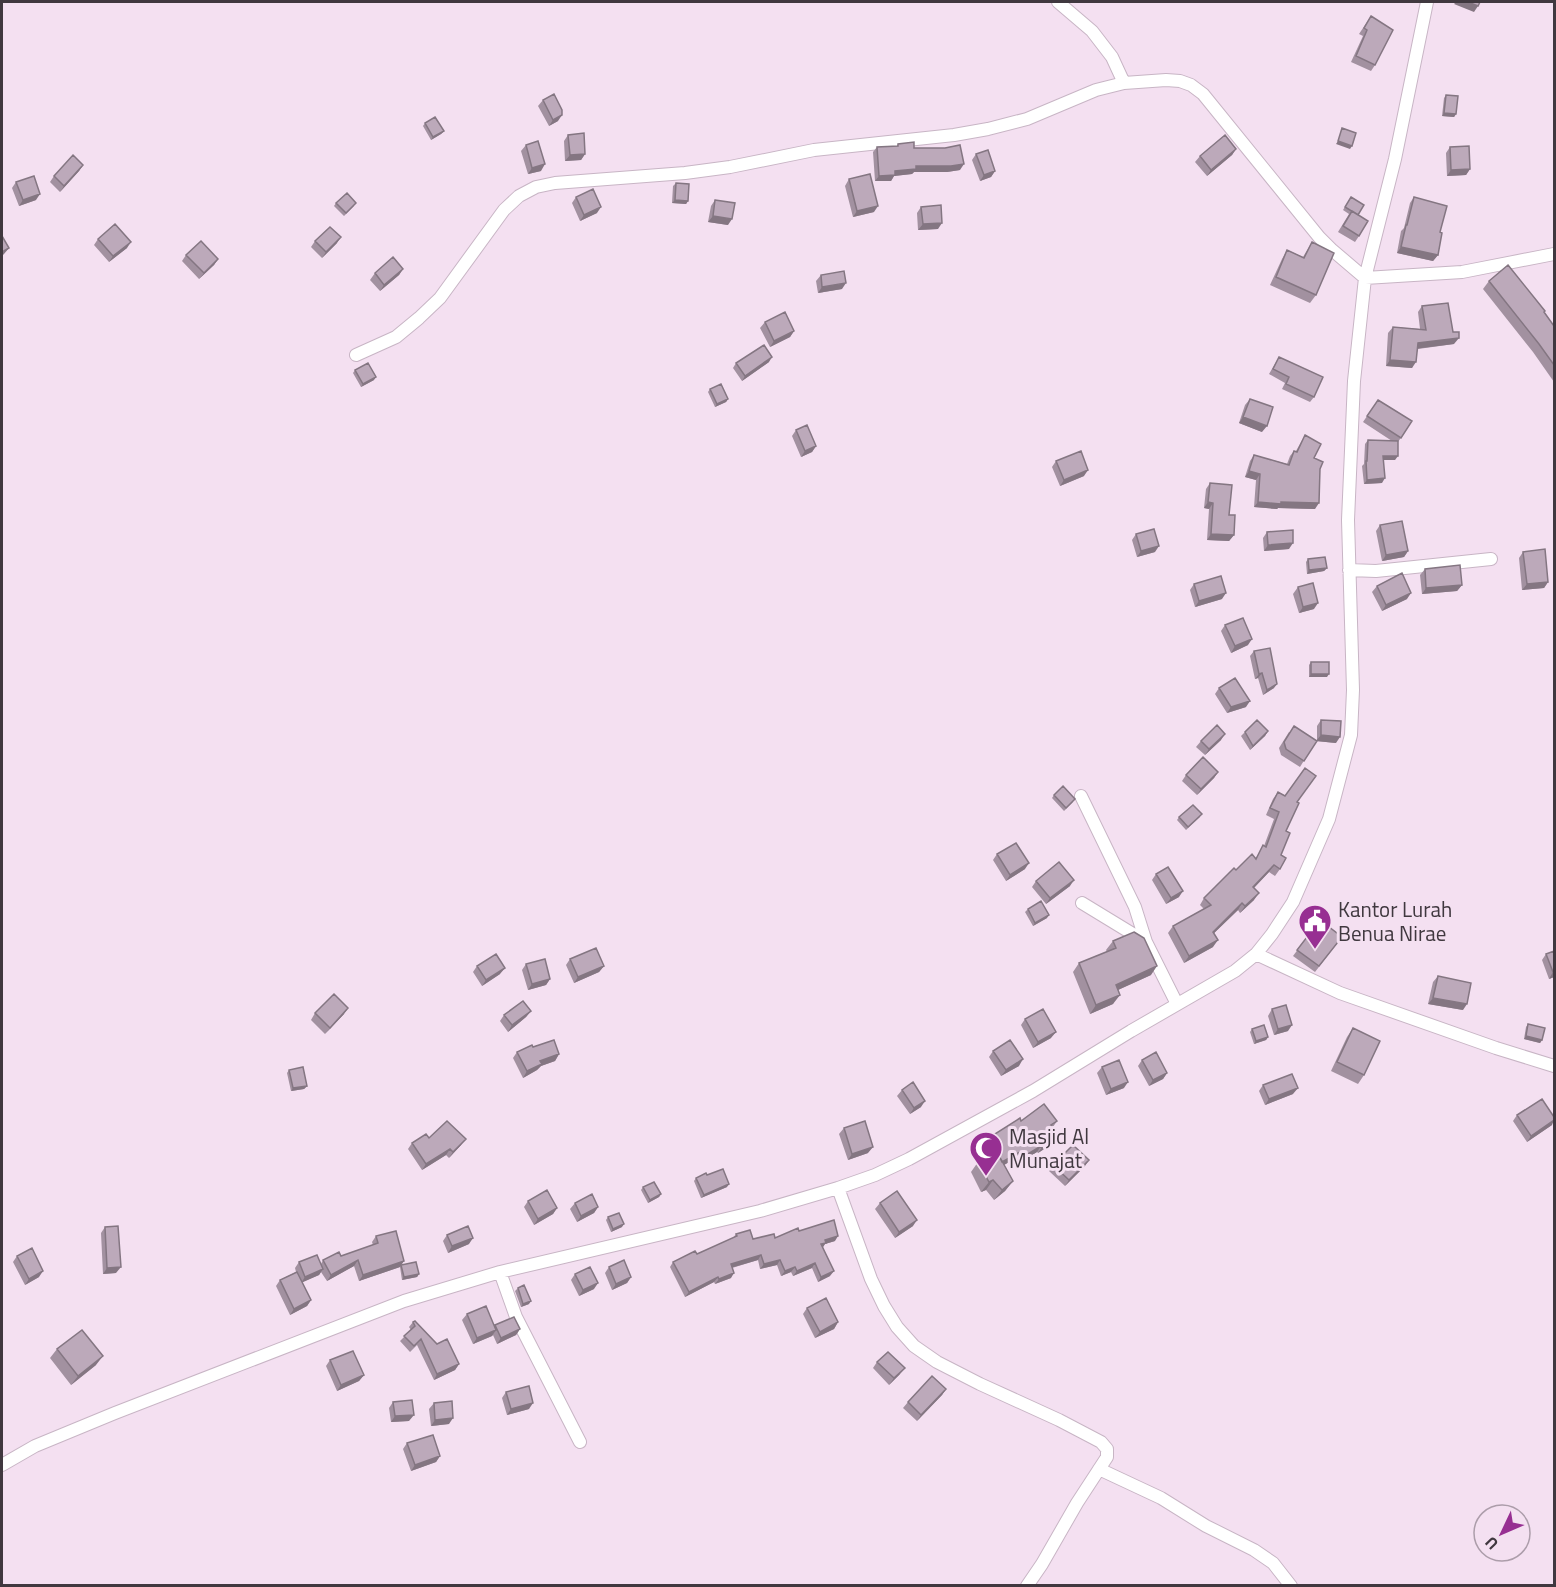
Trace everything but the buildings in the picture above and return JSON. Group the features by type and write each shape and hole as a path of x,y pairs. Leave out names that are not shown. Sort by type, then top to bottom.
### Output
{"street":[{"path":"1058,2 1092,32 1112,57 1124,83"},
{"path":"2,1465 35,1446 115,1413 404,1301 500,1272 760,1211 875,1175 909,1159 1033,1091 1234,971 1256,954 1293,902 1329,819 1350,735 1353,690 1348,520 1354,392 1365,278 1395,159 1427,2"},
{"path":"356,355 396,337 419,318 440,298 504,210 519,196 536,187 555,183 685,173 814,150 988,129 1027,119 1096,90 1124,83 1180,81 1191,85 1203,94 1319,237 1365,278 1462,272 1554,254"},
{"path":"1349,570 1377,571 1491,559"},
{"path":"1081,796 1136,907 1146,942 1177,1004"},
{"path":"1082,903 1146,942"},
{"path":"1256,954 1340,993 1554,1066"},
{"path":"838,1188 871,1279 897,1327 914,1346 937,1362 1101,1442 1107,1449 1107,1457 1100,1469 1027,1586"},
{"path":"500,1272 516,1317 580,1442"},
{"path":"1100,1469 1161,1498 1206,1526 1254,1550 1273,1563 1292,1586"}],"place":[{"name":"Kantor Lurah Benua Nirae","path":"1315,950"},
{"name":"Masjid Al Munajat","path":"986,1177"}]}
